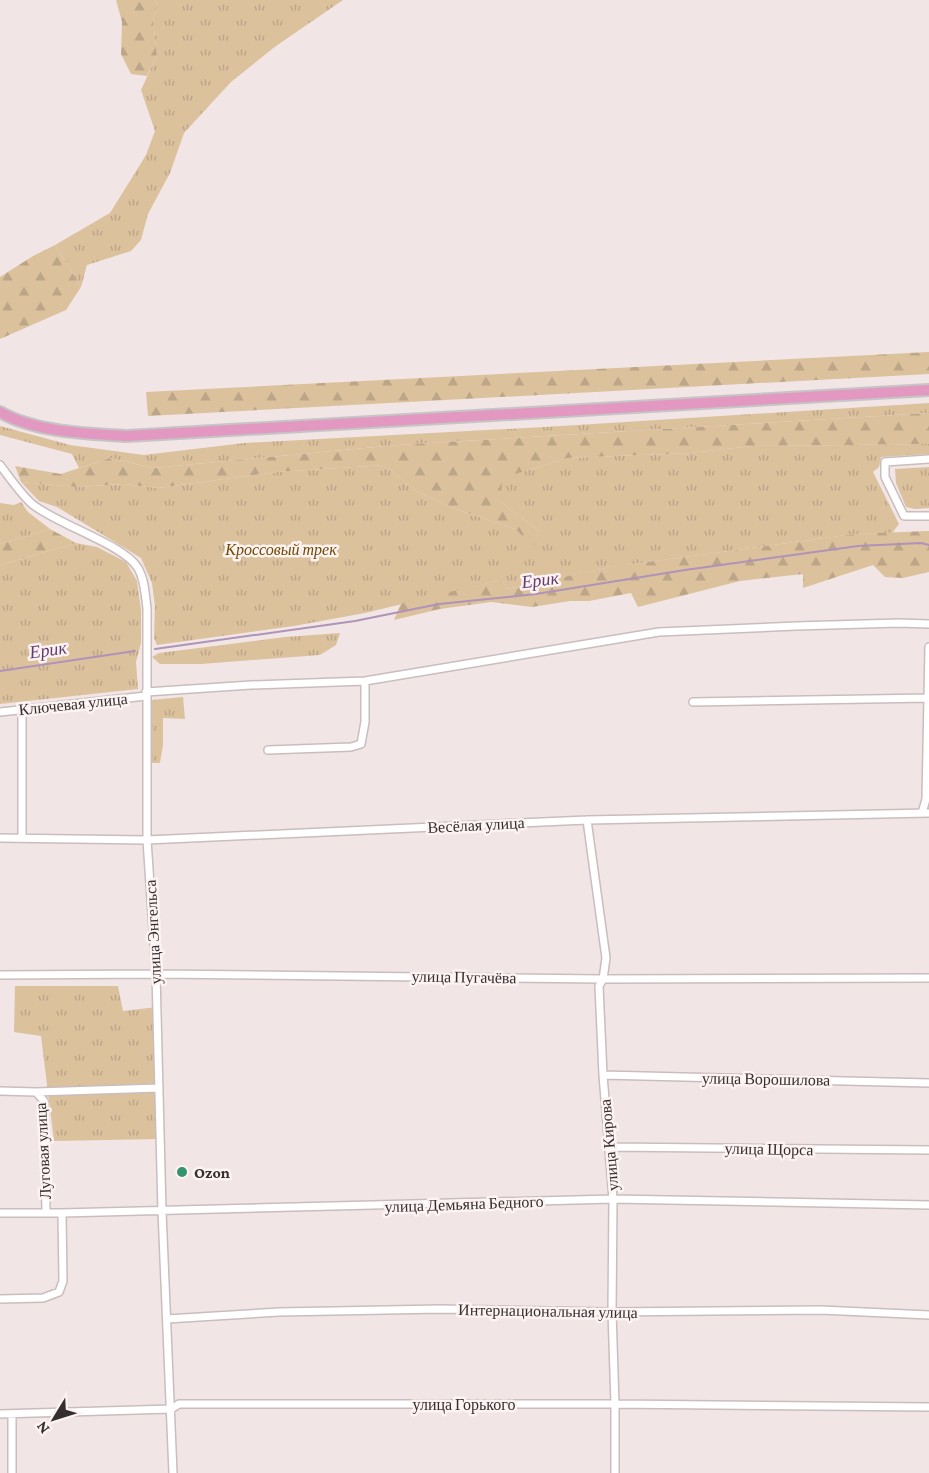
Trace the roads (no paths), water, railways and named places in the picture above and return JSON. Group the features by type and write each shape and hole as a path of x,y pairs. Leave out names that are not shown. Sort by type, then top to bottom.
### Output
{"highway":[{"path":"3,416 63,430 127,436 929,390"}],"street":[{"path":"929,459 885,462 885,477 904,516 929,516"},
{"name":"улица Энгельса","path":"0,465 33,504 56,520 129,557 139,569 144,583 147,608 147,840 156,974 162,1211 173,1473"},
{"name":"Ключевая улица","path":"0,712 146,694 252,685 365,681 659,632 819,625 929,624"},
{"path":"925,813 929,647"},
{"path":"268,750 351,747 361,744 365,722 365,681"},
{"path":"693,702 928,698"},
{"path":"22,710 22,838"},
{"name":"Весёлая улица","path":"0,838 147,840 587,820 925,813"},
{"name":"улица Кирова","path":"587,820 606,958 603,979 599,986 603,1075 614,1199 612,1312 615,1473"},
{"name":"улица Пугачёва","path":"0,975 156,974 603,979 929,978"},
{"name":"улица Ворошилова","path":"603,1075 929,1083"},
{"path":"36,1092 159,1088"},
{"name":"Луговая улица","path":"0,1091 36,1092 44,1101 46,1213"},
{"name":"улица Щорса","path":"609,1147 929,1150"},
{"name":"улица Демьяна Бедного","path":"0,1213 614,1199 929,1204"},
{"path":"0,1299 43,1298 59,1292 63,1281 62,1213"},
{"name":"Интернациональная улица","path":"167,1319 279,1312 441,1309 612,1312 821,1310 929,1315"},
{"name":"улица Горького","path":"0,1414 171,1409 179,1404 929,1407"},
{"path":"12,1414 12,1473"}],"waterway":[{"name":"Ерик","path":"155,649 355,621 439,604 536,594 858,546 921,543 929,545"},
{"name":"Ерик","path":"0,671 135,651"}],"place":[{"name":"Ozon","path":"182,1172"}],"park label":[{"name":"Кроссовый трек","path":"281,549"}]}
